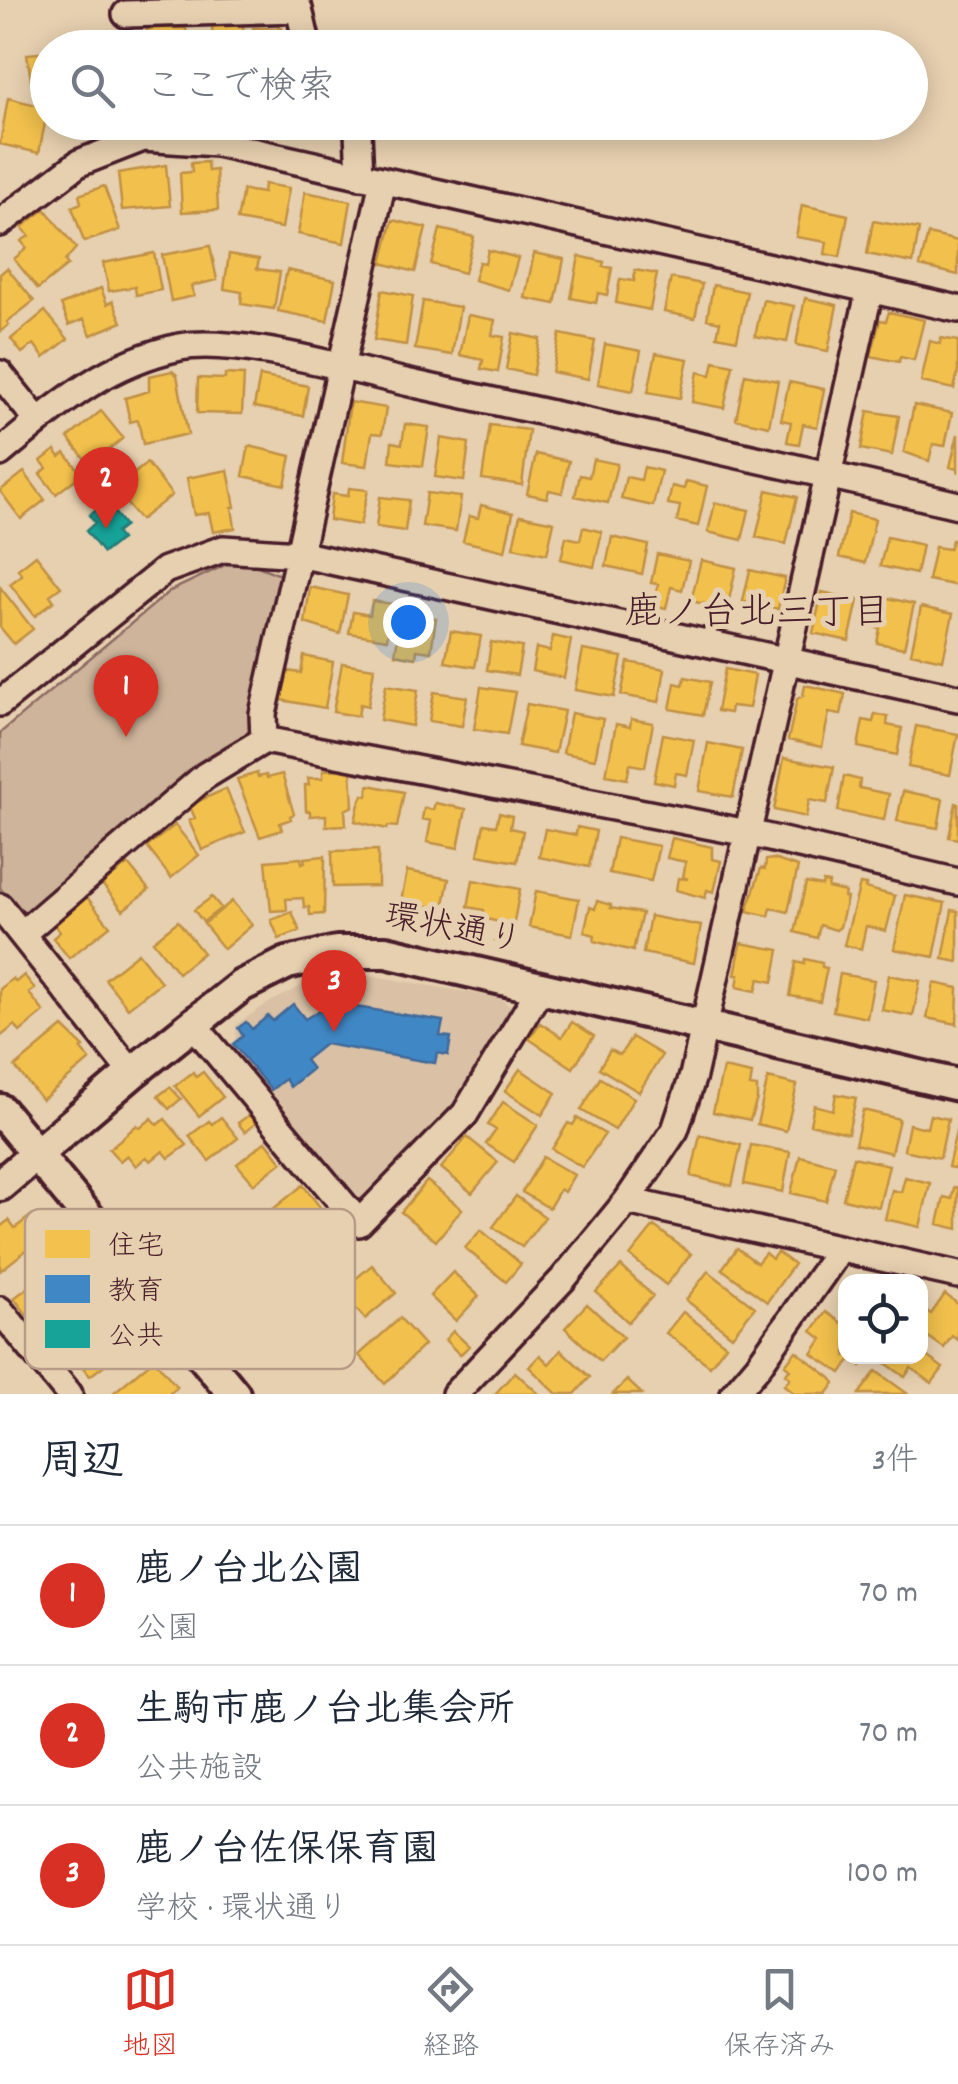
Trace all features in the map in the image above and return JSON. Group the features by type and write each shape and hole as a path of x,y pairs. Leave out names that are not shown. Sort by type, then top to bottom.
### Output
{"street":[{"path":"126,14 300,9 304,30"},
{"path":"0,222 79,163 138,140"},
{"path":"167,140 216,144 958,309"},
{"path":"264,740 263,714 341,368 372,178 360,140"},
{"path":"455,1394 563,1278 627,1200 675,1130 693,1076 870,290"},
{"path":"0,453 95,378 140,358 184,346 261,351 958,505"},
{"path":"0,374 38,421"},
{"path":"0,703 165,570 223,550 300,554 958,698"},
{"path":"23,934 205,776 264,740 748,833 958,882"},
{"path":"0,907 132,1073"},
{"name":"環状通り","path":"0,1185 241,986 287,963 337,952 386,952 958,1085"},
{"path":"355,1218 359,1223 464,1114 541,987"},
{"path":"193,1024 347,1209"},
{"path":"0,1110 82,1209"},
{"path":"627,1200 958,1275"},
{"path":"734,1394 840,1249"},
{"path":"0,1310 25,1344"},
{"path":"43,1369 58,1390"},
{"path":"213,1369 234,1394"}],"shaded area":[{"path":"229,563 253,564 283,576 251,741 24,918 0,888 0,733 170,591"},
{"path":"340,975 375,976 500,998 513,1009 450,1110 380,1192 357,1200 235,1045 237,1024 268,1003 306,984"}],"building: 住宅":[{"path":"243,24 243,30 212,30 212,25"},
{"path":"147,28 186,30 147,30"},
{"path":"8,98 30,104 30,140 42,140 39,153 0,144"},
{"path":"207,162 208,171 216,170 218,210 182,212 180,173 192,172 191,163"},
{"path":"166,165 170,206 122,210 118,173"},
{"path":"264,184 289,188 282,228 237,220 243,190 263,193"},
{"path":"104,186 120,230 84,242 72,207 81,203 79,195"},
{"path":"305,192 351,201 344,243 298,234"},
{"path":"802,205 848,215 840,257 825,254 827,242 796,237"},
{"path":"45,209 76,248 65,261 68,265 38,289 14,259 27,248 21,241 29,236 22,227"},
{"path":"393,220 426,228 415,272 382,263"},
{"path":"873,221 919,229 913,263 867,254"},
{"path":"440,229 474,237 464,273 431,264"},
{"path":"928,234 958,241 958,275 920,266"},
{"path":"210,246 217,280 191,286 194,296 171,301 162,255"},
{"path":"488,250 518,258 509,290 474,280 479,262 485,263"},
{"path":"154,253 161,290 136,295 135,287 109,291 103,263"},
{"path":"534,253 564,259 555,304 525,298"},
{"path":"229,254 259,259 257,269 280,272 274,309 241,304 242,292 224,289"},
{"path":"579,256 612,268 607,295 598,293 596,303 571,298"},
{"path":"7,268 34,301 0,332 0,274"},
{"path":"287,270 335,280 327,321 278,311"},
{"path":"635,270 657,274 650,310 616,303 620,279 634,281"},
{"path":"671,278 702,284 695,318 664,312"},
{"path":"713,285 747,292 737,340 717,336 720,322 707,319"},
{"path":"101,288 107,304 113,301 122,322 91,335 84,319 69,325 61,305"},
{"path":"382,290 413,296 406,345 374,340"},
{"path":"805,298 837,305 828,351 796,345"},
{"path":"763,300 794,306 787,342 755,336"},
{"path":"423,301 460,307 452,355 415,349"},
{"path":"45,311 68,339 44,358 34,344 22,353 11,339"},
{"path":"889,312 924,320 914,360 900,357 899,362 871,356 880,320 886,321"},
{"path":"468,315 495,320 492,335 504,337 498,372 481,369 483,360 460,355"},
{"path":"513,333 540,339 533,375 506,369"},
{"path":"560,334 595,341 588,379 552,372"},
{"path":"941,338 958,341 954,389 921,382 930,341 940,344"},
{"path":"605,344 641,351 633,391 598,384"},
{"path":"656,353 688,359 680,398 648,392"},
{"path":"714,361 733,365 724,408 692,402 698,372 711,375"},
{"path":"172,371 177,375 188,434 143,444 138,420 130,422 125,398 149,391 149,376"},
{"path":"225,374 244,375 242,414 197,413 198,378 225,379"},
{"path":"745,374 778,381 769,426 736,419"},
{"path":"260,376 308,386 303,416 254,407"},
{"path":"789,382 824,389 817,427 803,424 799,444 787,442 791,422 781,420"},
{"path":"350,402 386,408 382,434 372,433 367,466 342,463"},
{"path":"914,405 952,413 945,446 933,444 929,461 904,452"},
{"path":"101,411 123,438 90,465 68,438"},
{"path":"868,411 899,416 892,455 861,449"},
{"path":"405,424 429,427 423,466 390,462 392,442 402,444"},
{"path":"490,425 529,430 522,485 482,479"},
{"path":"958,434 958,473 950,467"},
{"path":"441,438 469,443 464,481 435,477"},
{"path":"249,446 291,456 285,485 243,476"},
{"path":"55,450 60,457 65,453 82,474 56,494 40,474 47,468 41,461"},
{"path":"536,454 569,461 562,493 549,490 547,498 527,494"},
{"path":"593,459 617,464 608,503 575,496 580,475 589,477"},
{"path":"147,463 172,495 140,520 115,489"},
{"path":"644,467 661,471 653,506 621,499 626,477 641,480"},
{"path":"228,470 235,528 213,532 209,513 194,515 187,478"},
{"path":"24,472 45,500 21,519 0,491"},
{"path":"686,481 707,486 698,526 677,521 680,506 668,504 672,486 684,489"},
{"path":"349,488 368,490 360,525 329,520 332,494 348,496"},
{"path":"767,490 797,497 786,544 756,537"},
{"path":"427,493 461,497 456,531 422,526"},
{"path":"380,497 409,500 405,531 376,527"},
{"path":"715,503 749,510 742,540 708,532"},
{"path":"481,505 513,513 505,551 463,541 469,516 478,518"},
{"path":"849,513 875,519 865,563 839,557"},
{"path":"520,515 554,522 547,554 513,547"},
{"path":"583,527 602,532 594,567 561,559 566,537 580,540"},
{"path":"612,537 648,545 642,574 606,566"},
{"path":"887,537 922,545 916,574 880,566"},
{"path":"952,540 958,541 958,586 928,580 935,547 949,549"},
{"path":"657,554 689,561 682,590 671,587 666,608 653,605 658,584 651,583"},
{"path":"36,555 61,587 50,595 54,601 35,616 10,584 22,575 18,569"},
{"path":"701,560 736,568 727,609 691,601"},
{"path":"750,570 785,578 778,609 743,601"},
{"path":"0,587 33,629 14,644 0,627"},
{"path":"310,587 348,595 340,634 305,623"},
{"path":"822,592 858,600 849,641 813,633"},
{"path":"871,594 914,604 904,648 877,643 880,628 864,625"},
{"path":"372,601 393,604 387,639 349,633 353,612 370,615"},
{"path":"921,607 953,614 943,660 911,653"},
{"path":"412,614 436,618 431,652 417,650 416,658 395,654 401,620 410,622"},
{"path":"451,631 481,636 475,667 445,662"},
{"path":"553,636 571,640 564,678 532,671 536,648 550,651"},
{"path":"491,642 522,647 517,675 487,670"},
{"path":"583,650 622,657 614,697 575,690"},
{"path":"304,656 333,662 325,708 281,700 286,671 301,673"},
{"path":"628,662 665,669 659,702 621,695"},
{"path":"342,663 374,668 368,706 360,704 358,716 333,712"},
{"path":"725,669 755,675 749,708 731,706 730,713 717,711"},
{"path":"685,677 710,682 703,715 670,709 675,683 683,685"},
{"path":"386,685 418,690 412,726 380,720"},
{"path":"805,685 845,694 841,715 829,713 822,747 788,740 797,699 803,696"},
{"path":"481,687 515,692 507,734 474,729"},
{"path":"434,692 467,697 462,726 429,721"},
{"path":"527,704 564,711 555,753 518,746"},
{"path":"571,713 603,719 595,759 563,753"},
{"path":"875,714 888,717 887,725 902,728 897,755 858,747 863,720 873,722"},
{"path":"631,719 653,723 645,767 630,764 627,779 606,775 616,724 630,727"},
{"path":"916,726 958,734 950,775 908,767"},
{"path":"663,734 694,740 687,775 676,773 674,785 654,781"},
{"path":"708,743 742,750 733,797 699,791"},
{"path":"784,758 834,767 827,803 809,800 806,817 774,810"},
{"path":"351,769 353,806 345,810 346,825 326,826 326,815 310,816 310,811 306,811 308,778 323,778 323,770"},
{"path":"257,773 258,777 267,778 282,774 294,814 280,823 282,830 260,837 237,779"},
{"path":"844,776 860,780 859,788 889,794 884,820 838,811"},
{"path":"369,785 404,792 397,827 387,829 355,821"},
{"path":"226,789 245,832 202,850 189,821 195,818 189,805"},
{"path":"903,791 943,799 938,828 897,821"},
{"path":"435,803 466,809 458,848 427,842 431,821 422,819 424,808 433,810"},
{"path":"958,804 958,839 949,837"},
{"path":"499,813 512,816 510,828 523,831 517,862 478,855 484,824 496,826"},
{"path":"175,825 199,855 171,878 147,847"},
{"path":"577,827 596,831 589,867 539,857 545,829 576,835"},
{"path":"616,838 659,846 651,881 609,873"},
{"path":"672,838 712,847 712,859 721,861 714,892 707,890 705,898 676,890 678,878 688,879 683,877 686,862 667,858"},
{"path":"378,850 378,886 333,887 332,851"},
{"path":"325,856 324,914 310,915 303,898 286,899 287,910 271,911 266,861 301,858 302,863 304,858"},
{"path":"766,860 798,867 788,912 771,908 769,916 747,911 761,868 765,869"},
{"path":"128,864 149,890 123,910 102,884"},
{"path":"407,871 449,879 443,909 401,901"},
{"path":"473,880 520,889 510,944 495,941 499,922 483,918 484,910 468,907"},
{"path":"823,882 829,883 828,888 845,892 840,927 836,930 820,925 817,938 795,932 806,883 822,886"},
{"path":"860,884 895,896 886,931 866,926 861,949 844,945"},
{"path":"536,891 579,899 572,935 529,927"},
{"path":"905,895 945,903 934,957 894,949"},
{"path":"86,896 110,926 69,958 53,938 60,932 52,922"},
{"path":"212,897 221,908 203,922 194,910"},
{"path":"232,901 252,925 224,949 204,924"},
{"path":"597,901 611,905 610,908 642,913 633,951 594,941 595,935 584,932 590,907 595,909"},
{"path":"952,910 958,911 958,962 943,959"},
{"path":"292,912 300,931 279,939 271,920"},
{"path":"650,916 701,926 694,963 643,953"},
{"path":"178,921 203,953 178,973 153,941"},
{"path":"741,943 779,950 773,982 759,979 756,991 737,987 739,975 735,975"},
{"path":"138,953 161,982 128,1008 105,979"},
{"path":"805,959 827,968 820,1001 790,996 796,962 804,964"},
{"path":"840,974 874,980 867,1018 833,1011"},
{"path":"24,975 35,989 29,993 44,1012 20,1032 15,1025 0,1037 0,989"},
{"path":"889,975 920,981 913,1016 882,1010"},
{"path":"934,983 958,988 957,1024 927,1018"},
{"path":"572,1022 594,1036 573,1068 529,1039 540,1023 562,1037"},
{"path":"63,1027 84,1047 81,1049 90,1060 42,1100 15,1067"},
{"path":"632,1037 662,1055 639,1092 599,1068 610,1050 620,1055"},
{"path":"723,1068 752,1074 750,1086 757,1087 757,1099 750,1120 713,1112"},
{"path":"520,1069 556,1093 542,1115 505,1091"},
{"path":"193,1072 196,1077 203,1072 223,1097 199,1116 175,1086"},
{"path":"600,1078 634,1098 615,1130 581,1110"},
{"path":"768,1078 797,1085 786,1131 757,1124"},
{"path":"170,1087 181,1099 169,1109 158,1096"},
{"path":"836,1094 856,1098 848,1133 810,1124 814,1105 833,1110"},
{"path":"503,1102 538,1125 514,1162 486,1144 496,1130 488,1125"},
{"path":"863,1110 899,1119 891,1153 855,1144"},
{"path":"249,1115 256,1123 245,1132 238,1123"},
{"path":"930,1115 948,1119 940,1158 904,1150 909,1124 927,1128"},
{"path":"221,1117 238,1138 209,1161 189,1136"},
{"path":"152,1118 157,1125 165,1119 187,1145 169,1158 163,1151 151,1161 146,1157 136,1166 127,1155 120,1161 109,1149 137,1125 140,1128"},
{"path":"577,1118 605,1134 582,1167 552,1149 568,1123 573,1125"},
{"path":"958,1127 958,1169 948,1167"},
{"path":"700,1135 741,1145 732,1186 691,1176"},
{"path":"467,1137 498,1162 472,1193 441,1168"},
{"path":"266,1141 282,1162 254,1184 237,1164"},
{"path":"751,1145 790,1152 783,1192 744,1184"},
{"path":"800,1156 835,1165 826,1201 791,1193"},
{"path":"543,1157 574,1175 549,1208 522,1192"},
{"path":"853,1157 889,1165 879,1207 843,1199"},
{"path":"905,1177 930,1183 920,1227 885,1219 892,1190 901,1192"},
{"path":"427,1181 462,1209 436,1241 401,1212"},
{"path":"303,1185 321,1209 273,1209"},
{"path":"954,1187 958,1188 958,1229 938,1224 944,1197 952,1199"},
{"path":"516,1196 545,1217 522,1247 493,1227"},
{"path":"9,1220 15,1228 25,1220 25,1251 0,1271 0,1227"},
{"path":"654,1226 691,1254 666,1285 630,1256"},
{"path":"481,1230 521,1264 506,1282 465,1248"},
{"path":"737,1248 757,1263 765,1253 772,1259 777,1252 794,1264 767,1302 722,1269"},
{"path":"372,1265 396,1293 365,1319 355,1307 355,1279"},
{"path":"621,1266 653,1296 628,1322 596,1292"},
{"path":"708,1271 755,1307 732,1336 686,1300"},
{"path":"453,1272 479,1296 456,1321 430,1296"},
{"path":"25,1290 25,1312 14,1298"},
{"path":"945,1294 958,1304 958,1340 952,1336 944,1348 928,1337 928,1312 931,1314"},
{"path":"587,1304 623,1337 600,1361 565,1328"},
{"path":"683,1312 726,1345 710,1366 666,1333"},
{"path":"826,1312 838,1320 838,1364 847,1364 841,1373 812,1354 822,1339 812,1331"},
{"path":"400,1318 424,1345 385,1384 359,1355"},
{"path":"453,1331 469,1346 460,1355 445,1340"},
{"path":"561,1350 590,1377 575,1394 557,1394 529,1367 540,1355 549,1364"},
{"path":"796,1351 835,1383 827,1394 795,1394 784,1385 790,1378 785,1374 790,1369 785,1365"},
{"path":"928,1357 943,1368 932,1383 911,1368 905,1377 887,1364 928,1364"},
{"path":"142,1369 162,1369 177,1387 169,1394 112,1394"},
{"path":"876,1371 908,1394 859,1394"},
{"path":"515,1372 539,1394 495,1394"},
{"path":"627,1380 642,1394 613,1394"}],"building: 教育":[{"path":"331,1003 443,1021 440,1036 451,1037 448,1055 437,1053 435,1063 325,1044 305,1060 312,1069 290,1087 285,1079 271,1090 233,1044 243,1036 238,1028 246,1022 252,1029 268,1016 273,1021 293,1004 305,1019"}],"building: 公共":[{"path":"106,502 125,526 116,533 121,539 103,553 86,531 95,523 89,515"}],"place":[{"name":"生駒市鹿ノ台北集会所","path":"106,529"},
{"name":"鹿ノ台北公園","path":"126,737"},
{"name":"鹿ノ台佐保保育園","path":"334,1032"}],"district":[{"name":"鹿ノ台北三丁目","path":"757,615"}]}
